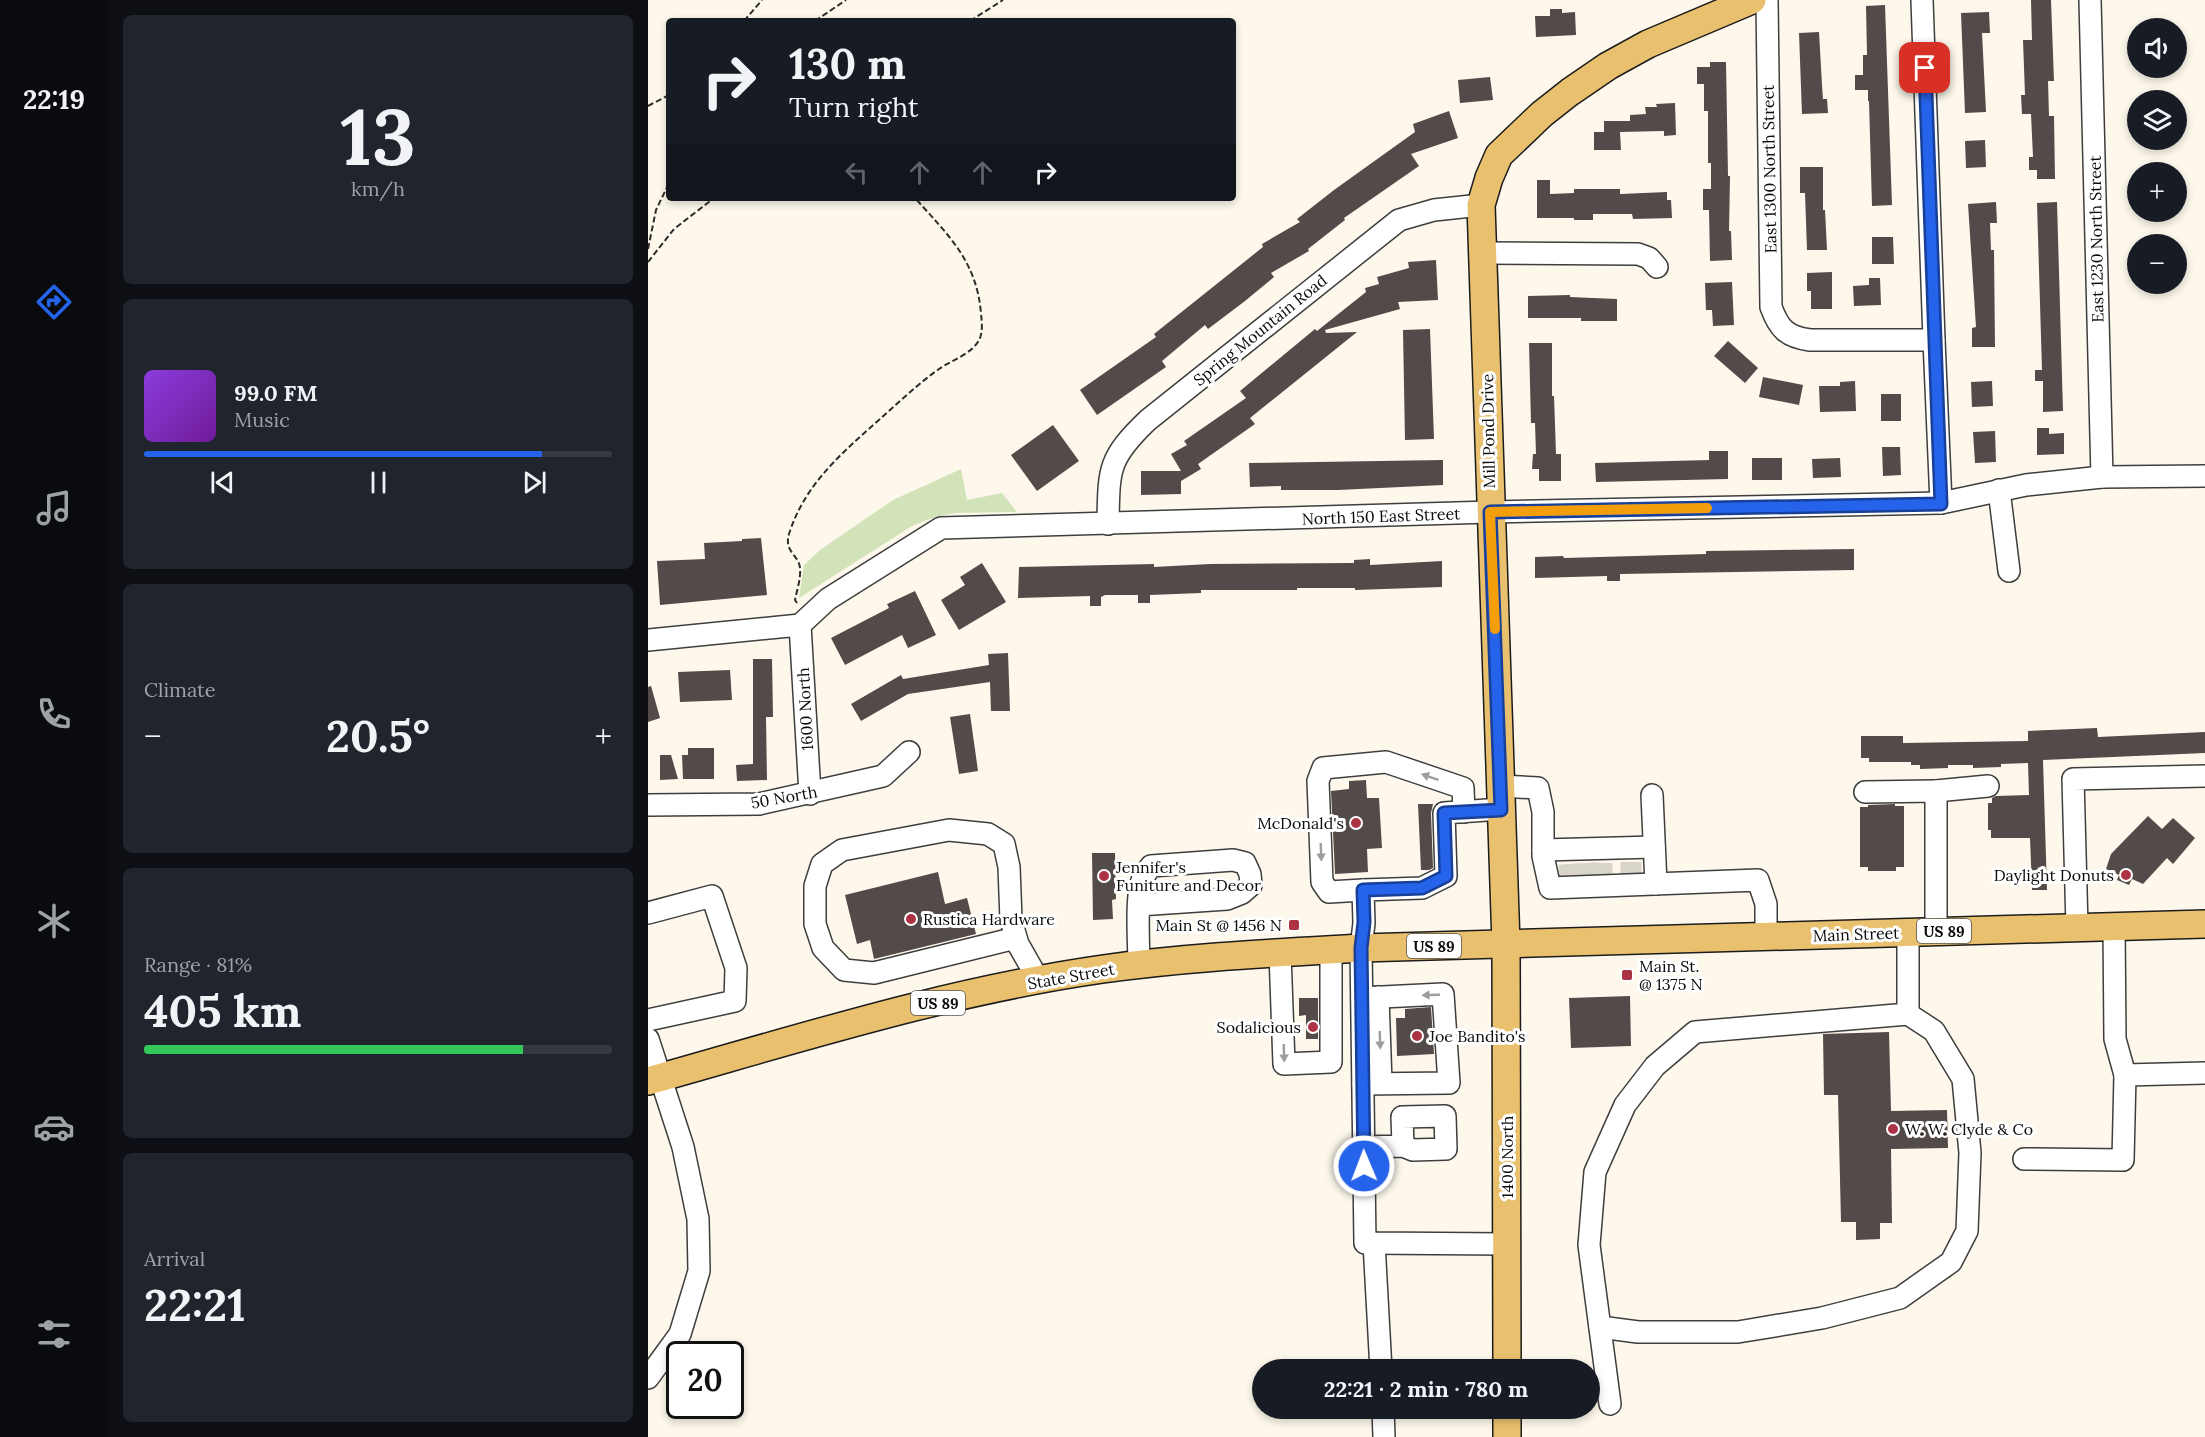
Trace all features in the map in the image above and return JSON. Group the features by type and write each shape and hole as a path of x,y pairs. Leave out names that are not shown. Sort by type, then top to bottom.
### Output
{"main road":[{"path":"1481,205 1499,155 1542,114 1570,92 1608,66 1648,44 1752,0"},
{"name":"Mill Pond Drive","path":"1481,205 1506,944"},
{"name":"Main Street","path":"1506,944 2205,924"},
{"name":"State Street","path":"655,1079 854,1023 994,989 1103,969 1280,952 1506,944"},
{"name":"1400 North","path":"1506,944 1507,1359"},
{"path":"1507,1419 1507,1437"}],"street":[{"name":"East 1300 North Street","path":"1767,0 1771,307 1776,322 1787,333 1797,338 1810,340 1934,340"},
{"path":"1922,0 1941,504"},
{"name":"East 1230 North Street","path":"2090,0 2102,477"},
{"name":"Spring Mountain Road","path":"1108,524 1111,471 1118,453 1128,439 1148,420 1399,220 1434,210 1481,205"},
{"path":"1484,254 1638,254 1649,258 1657,267"},
{"name":"North 150 East Street","path":"800,625 828,599 941,528 1490,512 1941,504 2026,485 2102,477 2205,476"},
{"path":"1999,490 2009,571"},
{"path":"648,640 800,625"},
{"name":"1600 North","path":"800,625 810,794"},
{"name":"50 North","path":"648,805 759,804 810,794 883,776 909,752"},
{"path":"1464,812 1463,788 1386,762 1323,768 1318,781 1322,882 1329,892 1422,888 1446,876 1444,813 1464,812 1501,798 1538,788 1543,812 1543,850 1550,888 1654,847"},
{"path":"2077,927 2073,779 2205,776"},
{"path":"1865,792 1936,791 1988,786"},
{"path":"1936,791 1936,931"},
{"path":"1652,795 1656,884"},
{"path":"1016,938 874,974 844,970 823,948 815,924 815,886 822,864 842,850 949,830 988,834 1004,844 1009,867 1011,920 1016,938 1039,981"},
{"path":"1543,850 1656,884 1758,880 1766,904 1766,937"},
{"path":"1139,904 1227,899 1242,893 1251,885 1250,874 1245,863 1233,860 1151,866 1142,880 1139,904 1139,965"},
{"path":"1363,890 1364,922 1361,948 1370,997 1372,1083 1364,1147 1365,1243 1507,1244"},
{"path":"648,913 712,896 736,968 735,1001 648,1020"},
{"path":"2024,1160 2123,1161 2125,1075 2115,1039 2114,926"},
{"path":"1908,932 1908,1014"},
{"path":"1280,952 1284,1064 1330,1062 1331,950"},
{"path":"1370,997 1443,994 1449,1083 1372,1083"},
{"path":"1600,1327 1638,1332 1738,1332 1822,1318 1900,1298 1951,1262 1967,1231 1970,1153 1963,1079 1934,1031 1908,1014 1695,1032 1654,1066 1625,1105 1595,1173 1589,1245 1610,1404"},
{"path":"648,1039 655,1079 683,1147 698,1220 699,1271 680,1334 648,1378"},
{"path":"2125,1075 2205,1073"},
{"path":"1364,1147 1403,1146"},
{"path":"1374,1243 1380,1359"},
{"path":"1383,1419 1384,1437"}],"path":[{"path":"747,18 762,0"},
{"path":"819,18 846,0"},
{"path":"975,18 1003,0"},
{"path":"648,106 666,97"},
{"path":"648,249 656,210 666,189"},
{"path":"648,262 674,230 710,201"},
{"path":"797,603 795,600 800,566 787,545 789,533 812,487 833,461 910,393 940,368 967,352 979,341 982,324 981,307 971,268 960,250 918,201"}],"green space":[{"path":"961,469 967,500 1002,493 1017,512 955,513 935,517 912,526 799,598 804,565 820,550 893,500"}],"building":[{"path":"2031,0 2051,0 2054,81 2048,81 2049,116 2054,116 2055,179 2037,179 2037,170 2029,170 2029,157 2033,157 2031,114 2022,114 2021,95 2025,95 2023,40 2032,40"},
{"path":"1885,5 1892,205 1872,206 1868,90 1855,90 1855,75 1863,75 1863,55 1867,55 1866,6"},
{"path":"1550,9 1562,9 1562,13 1575,12 1576,35 1536,37 1535,16 1550,16"},
{"path":"1989,12 1990,33 1982,33 1986,112 1965,113 1961,13"},
{"path":"1819,32 1823,99 1827,99 1828,113 1802,114 1799,33"},
{"path":"1710,62 1726,62 1728,176 1730,176 1729,231 1731,231 1732,260 1710,261 1709,210 1703,210 1703,189 1711,189 1711,163 1708,163 1708,111 1704,111 1704,84 1697,84 1697,67 1710,67"},
{"path":"1490,77 1493,100 1460,103 1458,80"},
{"path":"1675,103 1676,135 1664,136 1664,131 1620,132 1621,150 1594,150 1594,132 1604,132 1604,121 1630,121 1630,115 1646,114 1645,107"},
{"path":"1449,111 1458,138 1411,154 1419,166 1344,218 1345,220 1308,249 1309,251 1271,273 1274,277 1245,301 1208,329 1205,325 1162,361 1166,367 1097,415 1080,390 1156,337 1154,334 1263,247 1262,244 1300,222 1297,219 1334,190 1415,132 1413,124"},
{"path":"1985,140 1986,167 1966,168 1965,141"},
{"path":"1800,167 1823,167 1823,210 1825,210 1827,250 1807,250 1805,193 1800,193"},
{"path":"1537,180 1550,180 1550,194 1574,193 1574,189 1620,189 1620,194 1667,192 1667,200 1671,200 1672,218 1633,219 1632,214 1593,214 1593,220 1537,218"},
{"path":"1996,202 1997,223 1990,223 1991,250 1994,250 1995,347 1972,347 1972,328 1976,327 1968,204"},
{"path":"2057,202 2063,411 2043,412 2043,381 2035,381 2035,370 2042,370 2037,203"},
{"path":"1872,237 1893,237 1894,264 1872,264"},
{"path":"1436,260 1438,300 1398,302 1400,309 1325,330 1326,333 1357,332 1250,418 1255,424 1198,464 1201,469 1181,481 1181,494 1141,495 1141,471 1181,471 1171,454 1187,445 1184,441 1246,398 1240,391 1315,329 1317,331 1366,292 1365,288 1379,284 1377,277 1409,268 1408,262"},
{"path":"1832,272 1832,309 1811,309 1811,291 1807,291 1807,273"},
{"path":"1869,278 1880,278 1881,305 1854,306 1853,286 1869,285"},
{"path":"1732,282 1734,325 1713,326 1712,310 1706,310 1705,283"},
{"path":"1570,295 1570,297 1617,299 1617,321 1528,318 1528,296"},
{"path":"1430,329 1434,439 1405,440 1403,330"},
{"path":"1728,341 1758,368 1745,383 1714,356"},
{"path":"1529,343 1552,343 1552,396 1554,396 1556,454 1561,454 1561,481 1539,481 1539,469 1532,469 1533,454 1536,454 1535,423 1531,423"},
{"path":"1763,377 1803,385 1799,405 1759,397"},
{"path":"1855,381 1856,411 1820,412 1819,386 1840,386 1840,382"},
{"path":"1992,381 1993,406 1972,407 1971,382"},
{"path":"1881,394 1901,394 1901,421 1881,421"},
{"path":"1053,425 1079,461 1037,491 1011,455"},
{"path":"2037,428 2049,428 2049,434 2064,433 2064,454 2037,455"},
{"path":"1995,431 1996,462 1975,463 1973,432"},
{"path":"1882,447 1900,447 1901,475 1883,476"},
{"path":"1709,451 1728,451 1728,479 1596,482 1595,463 1709,460"},
{"path":"1752,458 1782,458 1782,480 1752,480"},
{"path":"1840,458 1841,477 1813,478 1812,459"},
{"path":"1443,460 1443,485 1338,490 1281,490 1281,486 1250,487 1249,463"},
{"path":"761,538 767,595 660,605 657,561 705,559 704,543"},
{"path":"1854,549 1854,570 1620,574 1620,581 1607,581 1607,576 1535,578 1535,557"},
{"path":"1370,559 1370,565 1442,561 1442,587 1355,590 1355,588 1297,588 1297,590 1201,590 1201,593 1150,595 1150,603 1138,603 1138,595 1105,595 1101,597 1101,606 1090,606 1090,596 1018,598 1019,567 1354,563 1354,560"},
{"path":"982,563 1006,602 959,630 941,600 965,585 960,577"},
{"path":"915,591 936,635 908,648 902,635 845,665 831,638 889,608 887,604"},
{"path":"1008,653 1010,711 991,711 990,682 908,694 861,721 851,704 901,675 903,679 989,665 988,654"},
{"path":"753,659 772,659 773,717 766,717 767,780 737,781 736,765 753,764"},
{"path":"730,670 732,700 680,702 678,672"},
{"path":"651,686 660,718 648,722 648,687"},
{"path":"970,714 978,771 959,774 950,717"},
{"path":"2097,728 2098,737 2205,732 2205,753 2043,760 2047,890 2032,890 2030,838 1991,838 1991,830 1988,830 1988,803 1992,803 1992,798 2029,795 2028,763 2001,764 2001,767 1973,768 1973,765 1948,765 1948,768 1920,769 1920,765 1911,765 1911,762 1869,762 1869,758 1861,758 1861,736 1903,736 1903,743 2028,741 2028,731"},
{"path":"688,748 714,748 714,779 683,779 682,755 688,755"},
{"path":"660,755 671,755 678,779 660,780"},
{"name":"McDonald's","path":"1366,780 1367,798 1379,798 1382,848 1367,849 1368,872 1335,874 1331,791 1349,789 1349,781"},
{"path":"1418,804 1433,804 1431,813 1433,868 1429,870 1421,870"},
{"path":"1895,804 1895,806 1904,806 1904,867 1896,867 1896,871 1868,871 1868,867 1860,867 1860,807"},
{"path":"2148,816 2162,829 2173,818 2195,838 2173,864 2167,858 2143,884 2132,879 2129,885 2117,880 2119,875 2106,869 2111,854"},
{"name":"Jennifer's Funiture and Decor","path":"1092,853 1115,853 1116,899 1112,900 1113,919 1093,920"},
{"name":"Rustica Hardware","path":"938,872 945,904 967,898 976,934 874,959 870,940 857,944 845,895"},
{"path":"1630,996 1631,1046 1571,1048 1569,998"},
{"name":"Sodalicious","path":"1299,998 1318,998 1318,1039 1306,1039 1306,1015 1299,1016"},
{"name":"Joe Bandito's","path":"1431,1007 1434,1054 1397,1056 1396,1018 1405,1018 1405,1009"},
{"name":"W. W. Clyde & Co","path":"1889,1032 1891,1111 1947,1110 1948,1148 1891,1149 1892,1223 1880,1223 1880,1239 1856,1240 1856,1222 1841,1222 1838,1095 1824,1095 1823,1034"}],"tunnel":[{"path":"1631,862 1631,876"},
{"path":"1586,863 1587,877"},
{"path":"1602,863 1602,877"},
{"path":"1569,864 1570,878"}],"slow traffic":[{"path":"1495,629 1490,512 1707,508"}],"place":[{"name":"McDonald's","path":"1356,823"},
{"name":"Daylight Donuts","path":"2126,875"},
{"name":"Jennifer's Funiture and Decor","path":"1104,876"},
{"name":"Rustica Hardware","path":"911,919"},
{"name":"Main St @ 1456 N","path":"1294,925"},
{"name":"Main St. @ 1375 N","path":"1627,975"},
{"name":"Sodalicious","path":"1313,1027"},
{"name":"Joe Bandito's","path":"1417,1036"},
{"name":"W. W. Clyde & Co","path":"1893,1129"}],"route":[{"path":"1364,1166 1361,948 1364,922 1363,890 1422,888 1446,876 1444,813 1501,810 1490,512 1941,504 1925,68"}]}
